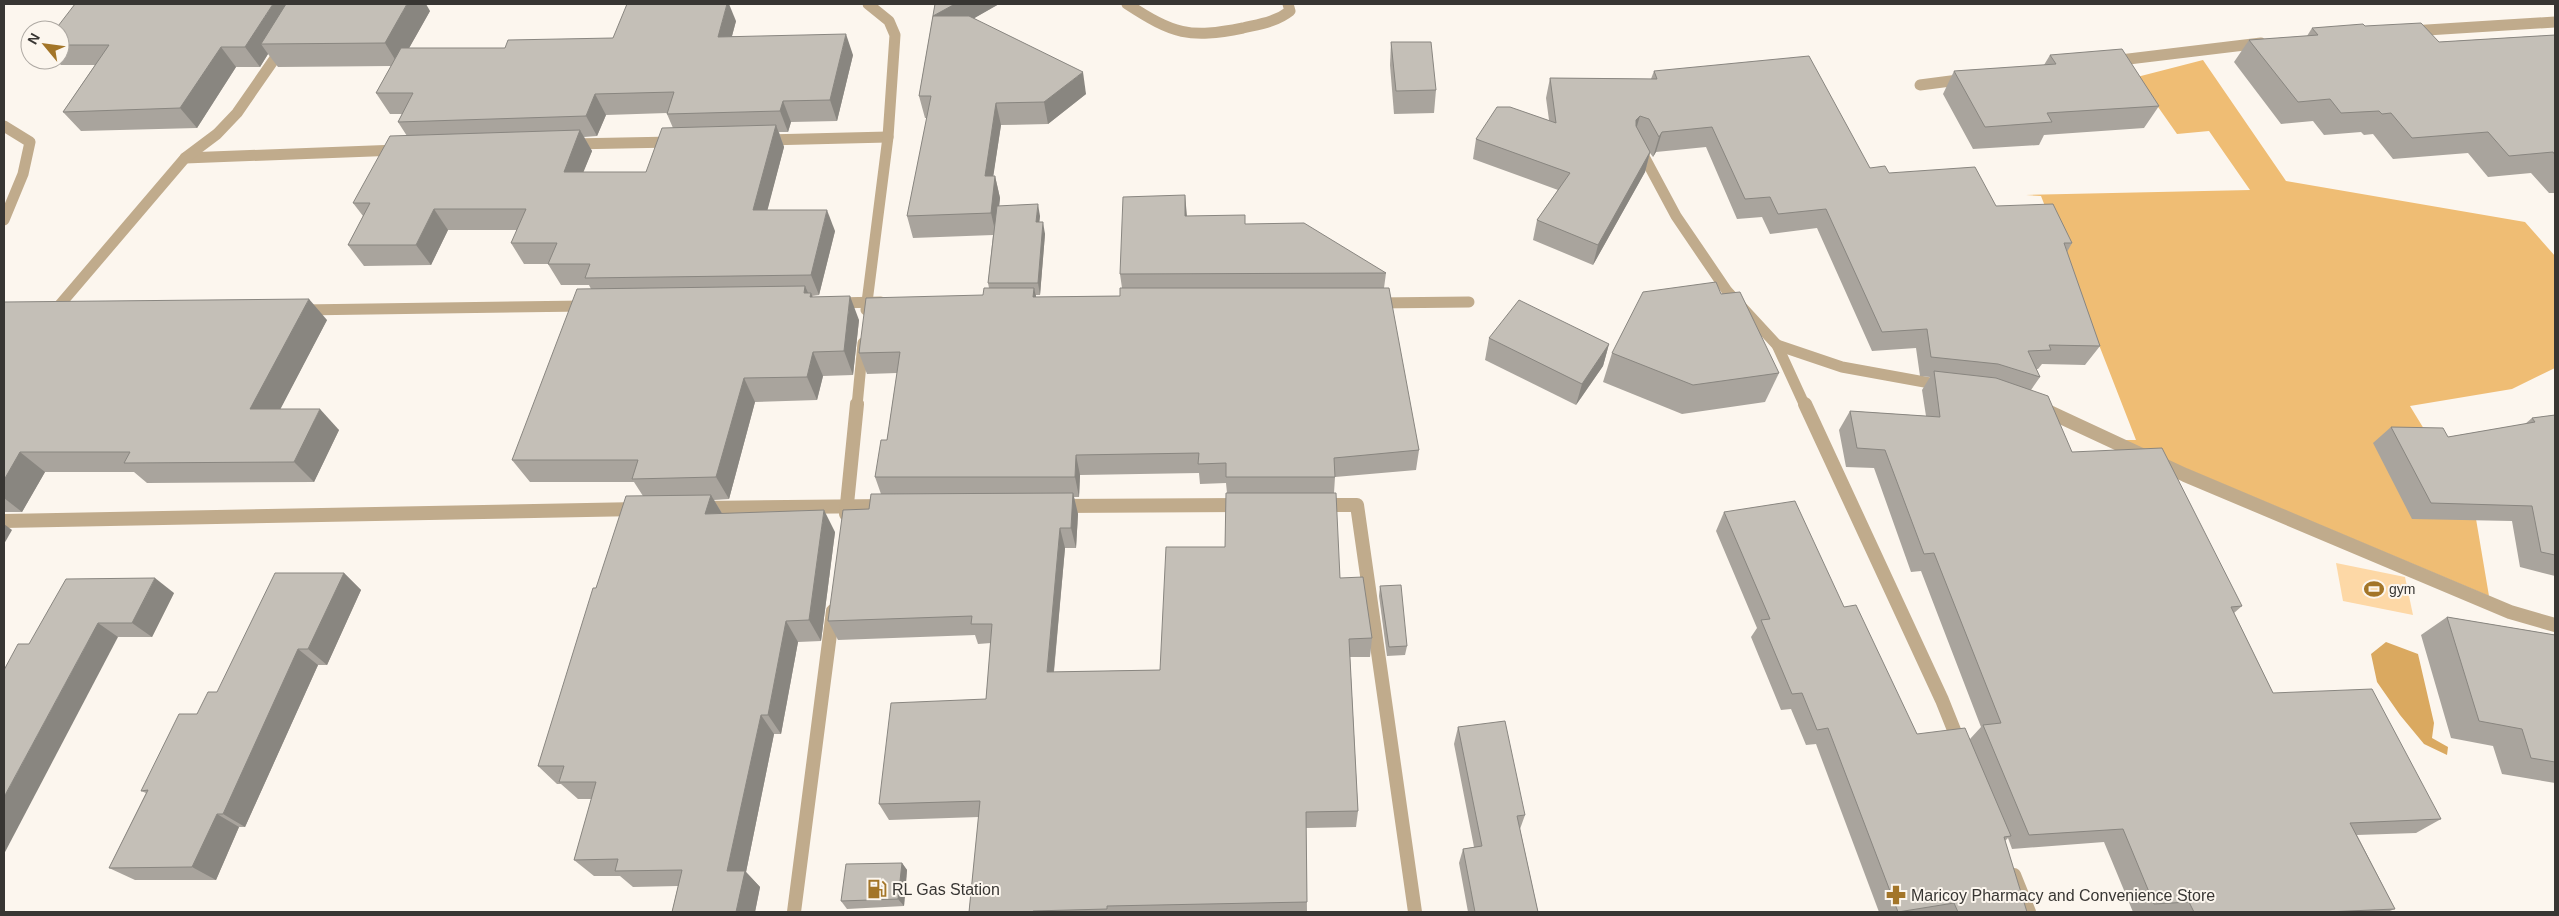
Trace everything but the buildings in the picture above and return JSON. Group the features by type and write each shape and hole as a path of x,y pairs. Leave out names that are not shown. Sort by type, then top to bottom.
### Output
{"street":[{"path":"844,526 864,327 888,137 895,35 889,20 868,4"},
{"path":"1127,4 1174,32 1192,36 1266,23 1282,17 1290,11 1288,4"},
{"path":"2400,31 2555,22"},
{"path":"72,314 48,314 185,158 217,134 237,113 259,84 287,38"},
{"path":"2097,63 2274,41"},
{"path":"1920,85 1979,77"},
{"path":"4,126 30,142 23,174 4,220"},
{"path":"758,140 888,137"},
{"path":"559,144 688,141"},
{"path":"1637,142 1676,216 1727,291 1777,345 1942,700 1965,756"},
{"path":"185,158 411,150"},
{"path":"827,303 896,302"},
{"path":"1368,303 1469,302"},
{"path":"291,310 598,306"},
{"path":"1777,345 1842,367 1913,382 1958,387"},
{"path":"2028,404 2045,409 2184,475 2474,597 2510,612 2555,625"},
{"path":"1047,506 1257,505"},
{"path":"1307,505 1357,505 1415,912"},
{"path":"688,509 897,506"},
{"path":"4,521 648,509"},
{"path":"794,912 835,595"},
{"path":"2010,866 2029,912"}],"shaded area":[{"path":"2203,60 2286,181 2525,222 2555,256 2555,368 2512,389 2410,406 2475,513 2489,596 2118,440 2136,440 2041,196 2026,195 2250,190 2209,131 2177,134 2137,77"},
{"name":"gym","path":"2336,563 2405,577 2413,615 2343,601"},
{"path":"2386,642 2418,654 2434,723 2432,738 2448,747 2447,755 2424,744 2400,715 2377,682 2371,654"}],"place":[{"name":"gym","path":"2374,589"},
{"name":"RL Gas Station","path":"877,889"},
{"name":"Maricoy Pharmacy and Convenience Store","path":"1896,895"}]}
